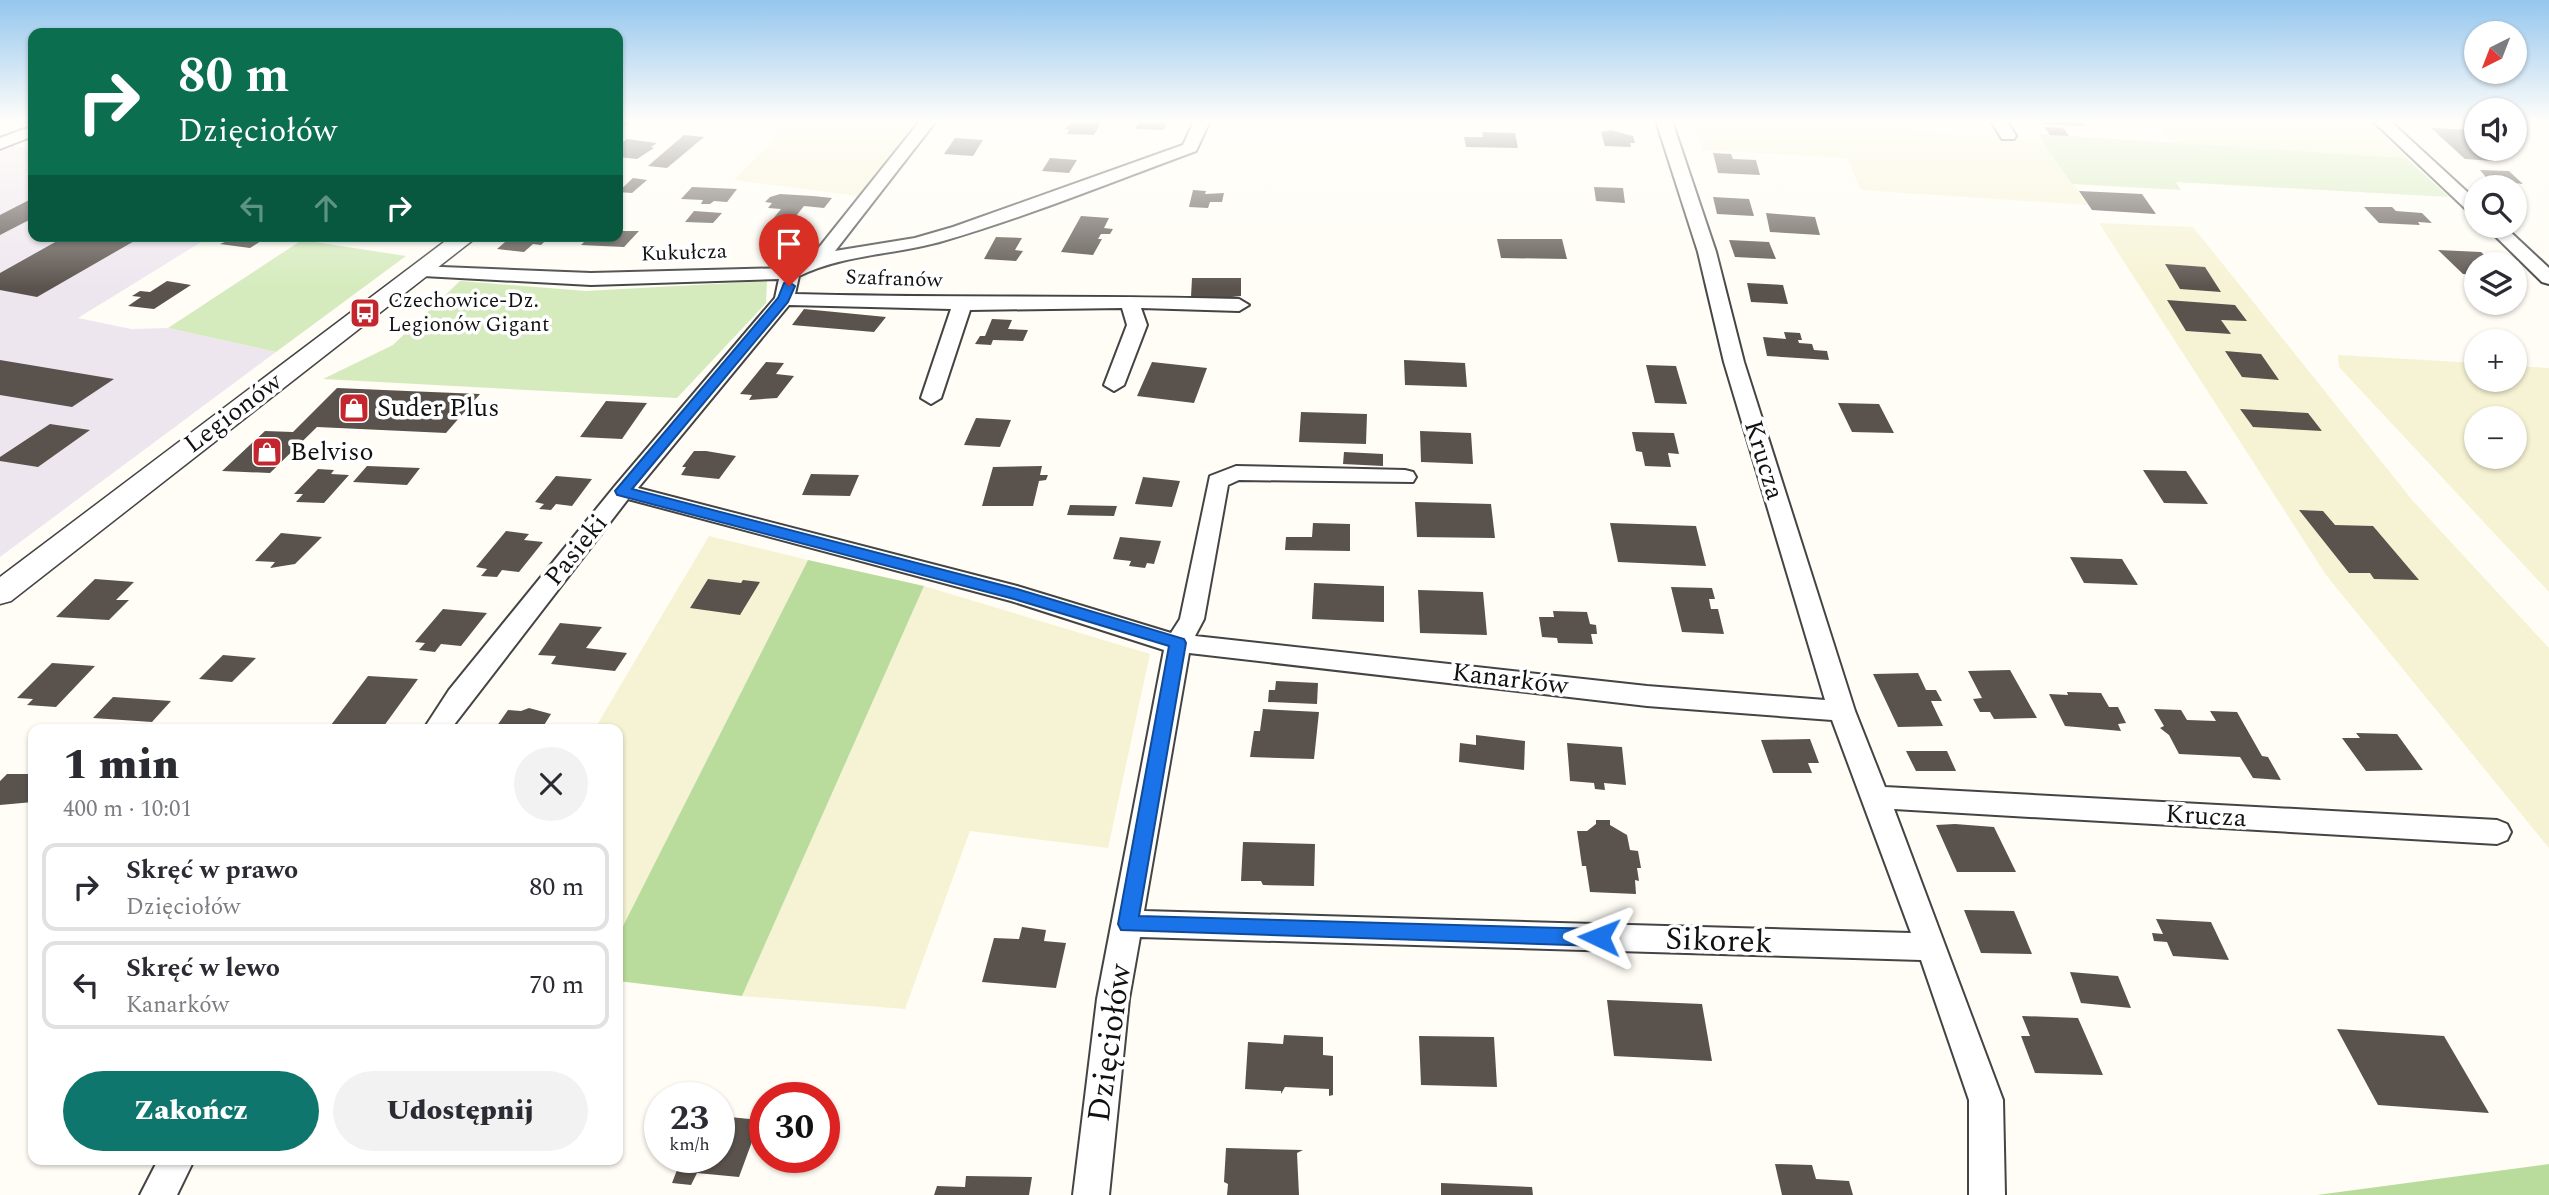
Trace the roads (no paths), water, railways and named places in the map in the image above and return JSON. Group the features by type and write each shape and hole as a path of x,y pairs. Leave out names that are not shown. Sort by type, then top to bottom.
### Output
{"street":[{"path":"820,259 884,177"},
{"name":"Kukułcza","path":"423,270 591,279 790,273 820,259 917,243 959,231 1110,177"},
{"name":"Krucza","path":"1682,177 1707,252 1734,362 1842,711 1932,947 1986,1100 1987,1195"},
{"path":"2441,177 2464,198"},
{"path":"2507,238 2549,278"},
{"name":"Legionów","path":"0,593 459,242"},
{"name":"Pasieki","path":"440,724 458,697 623,491 784,299 790,273"},
{"name":"Szafranów","path":"784,299 962,304 1130,302 1239,305"},
{"path":"1114,385 1137,325 1130,302"},
{"name":"Szafranów","path":"931,398 962,304"},
{"path":"1178,643 1192,619 1218,481 1237,473 1405,477"},
{"name":"Kanarków","path":"623,491 1017,594 1178,643 1647,696 1842,711"},
{"name":"Dzięciołów","path":"1091,1195 1113,999 1178,643"},
{"name":"Krucza","path":"1874,797 2497,832"},
{"name":"Sikorek","path":"1128,924 1932,947"},
{"path":"158,1195 174,1165"}],"place":[{"name":"Czechowice-Dz. Legionów Gigant","path":"365,313"},
{"name":"Suder Plus","path":"354,408"},
{"name":"Belviso","path":"267,452"}]}
